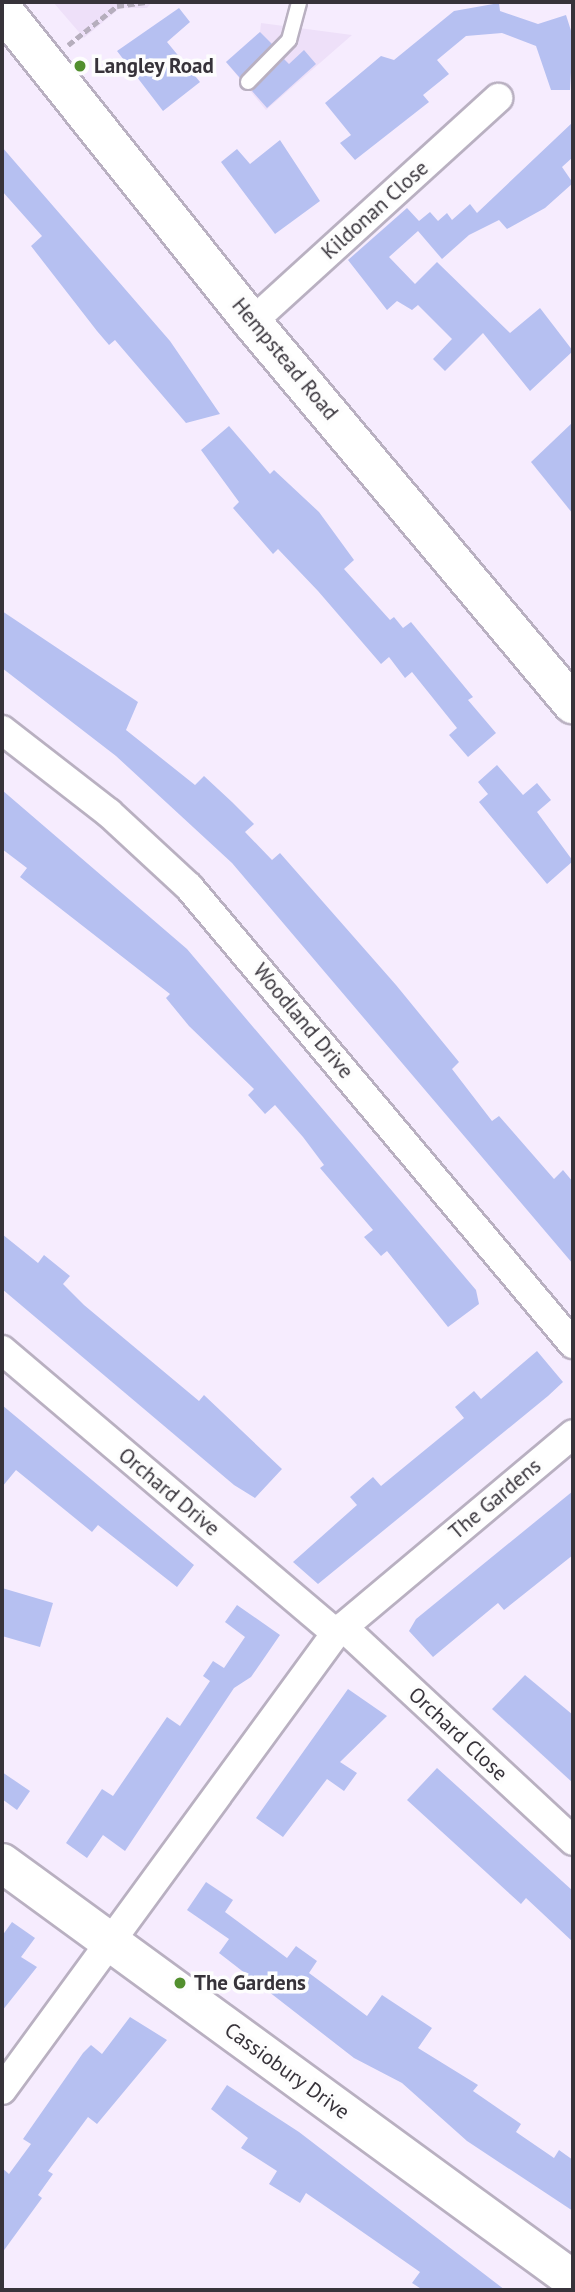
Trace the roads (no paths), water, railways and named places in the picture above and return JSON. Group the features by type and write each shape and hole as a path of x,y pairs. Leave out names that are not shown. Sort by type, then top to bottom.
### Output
{"main road":[{"name":"Hempstead Road","path":"2,9 252,322 573,704"},
{"name":"Cassiobury Drive","path":"2,1863 573,2280"}],"street":[{"name":"Kildonan Close","path":"252,322 498,98"},
{"name":"Woodland Drive","path":"2,730 109,813 189,887 573,1344"},
{"name":"Orchard Drive","path":"2,1350 340,1630"},
{"name":"The Gardens","path":"2,2090 340,1630 573,1434"},
{"name":"Orchard Close","path":"340,1630 573,1841"}],"lane":[{"path":"248,82 289,40 299,2"}],"place":[{"name":"Langley Road","path":"80,66"},
{"name":"The Gardens","path":"180,1983"}]}
